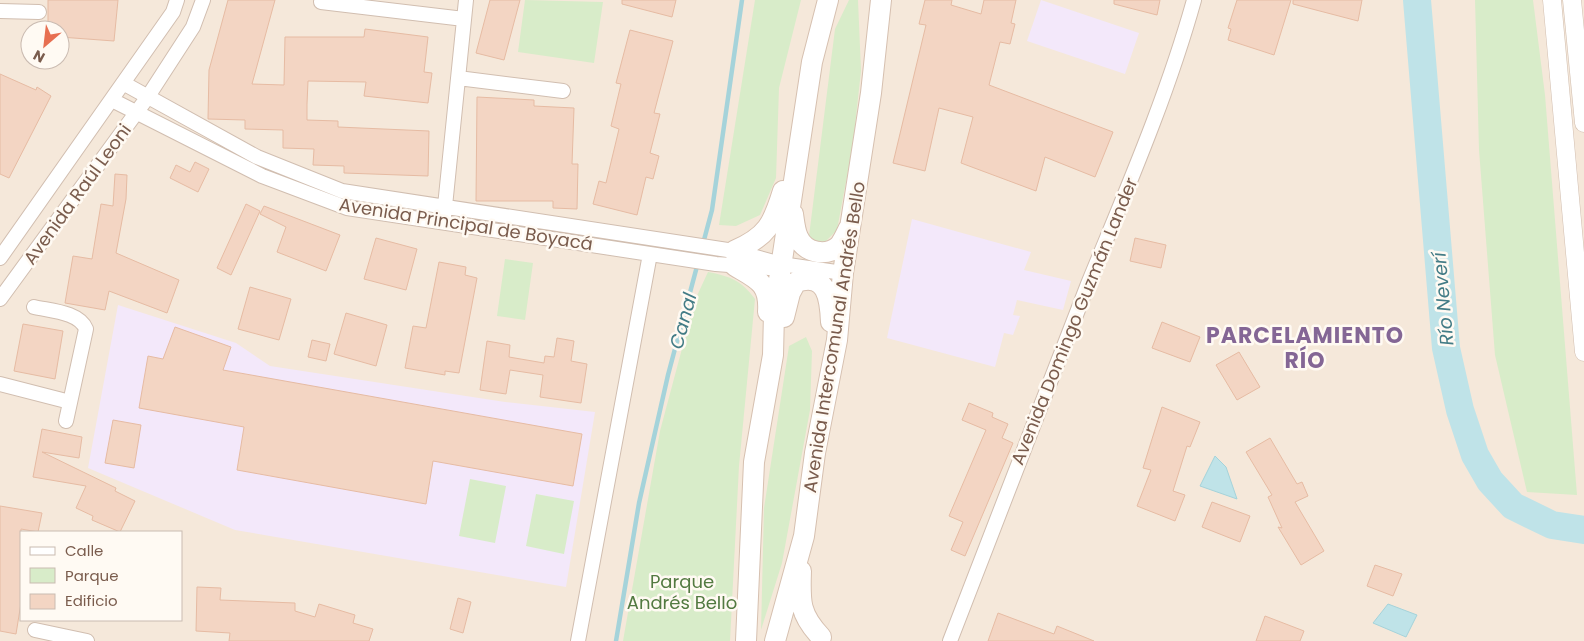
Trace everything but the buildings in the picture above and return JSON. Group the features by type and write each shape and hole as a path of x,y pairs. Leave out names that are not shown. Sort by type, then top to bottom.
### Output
{"main road":[{"path":"773,355 774,313 790,202 812,62 828,0"},
{"name":"Avenida Intercomunal Andrés Bello","path":"775,641 798,558 841,317 843,273 852,221 881,0"},
{"path":"773,355 767,343 768,303 765,288 760,280 726,257 762,237 769,228 788,176 796,168"},
{"path":"790,202 798,237 806,248 818,252 832,251 841,244 852,221"},
{"path":"746,641 754,462 773,355 790,293 796,282 806,279 816,280 829,297 831,370"},
{"path":"798,558 801,569 801,608 806,620 820,640"}],"street":[{"path":"112,100 173,12 178,0"},
{"path":"135,114 193,27 203,0"},
{"path":"443,222 466,0"},
{"name":"Avenida Domingo Guzmán Lander","path":"950,641 1038,410 1147,138 1185,32 1194,0"},
{"path":"1552,0 1584,352"},
{"path":"1572,0 1584,123"},
{"path":"321,2 464,18"},
{"path":"0,11 39,12"},
{"path":"458,78 562,91"},
{"name":"Avenida Principal de Boyacá","path":"123,83 147,98 257,157 342,191 670,242 726,257"},
{"name":"Avenida Principal de Boyacá","path":"112,100 135,114 262,176 347,208 650,254 726,257"},
{"name":"Avenida Raúl Leoni","path":"0,258 112,100"},
{"name":"Avenida Raúl Leoni","path":"0,299 135,114"},
{"path":"578,641 650,254"},
{"path":"726,257 769,268 781,264 843,273"},
{"path":"34,307 76,317 84,323 86,329 66,421"},
{"path":"0,384 70,402"},
{"path":"35,630 87,641"}],"shaded area":[{"path":"0,0 1584,0 1584,641 0,641"},
{"path":"1041,0 1139,33 1125,74 1027,41"},
{"path":"912,219 1031,252 1024,270 1071,281 1063,310 1017,300 1013,315 1020,316 1013,335 1004,333 995,367 887,338"},
{"path":"118,305 236,343 270,366 505,402 595,412 566,587 235,530 88,468"}],"green space":[{"path":"525,0 603,2 594,63 518,52"},
{"path":"755,0 801,0 779,88 776,178 760,215 736,226 719,225"},
{"path":"849,0 858,0 861,71 853,144 837,230 822,245 809,236 835,29"},
{"path":"1475,0 1533,0 1545,95 1577,495 1527,492 1495,355 1479,150"},
{"path":"505,259 533,263 525,320 497,316"},
{"name":"Parque Andrés Bello","path":"708,272 735,280 755,299 739,466 730,641 623,641 660,431 695,300"},
{"path":"806,337 812,351 810,410 782,563 761,630 764,508 789,346"},
{"path":"470,479 506,486 495,543 459,536"},
{"path":"536,494 574,501 564,554 526,546"}],"water":[{"path":"1215,456 1226,467 1237,499 1200,486"},
{"path":"1388,604 1417,615 1406,637 1373,623"}],"waterway":[{"name":"Canal","path":"616,641 639,503 668,375 712,210 742,0"},
{"name":"Río Neverí","path":"1417,0 1446,348 1460,410 1475,455 1490,481 1513,506 1552,525 1584,530"}],"district":[{"name":"PARCELAMIENTO RÍO","path":"1305,348"}]}
